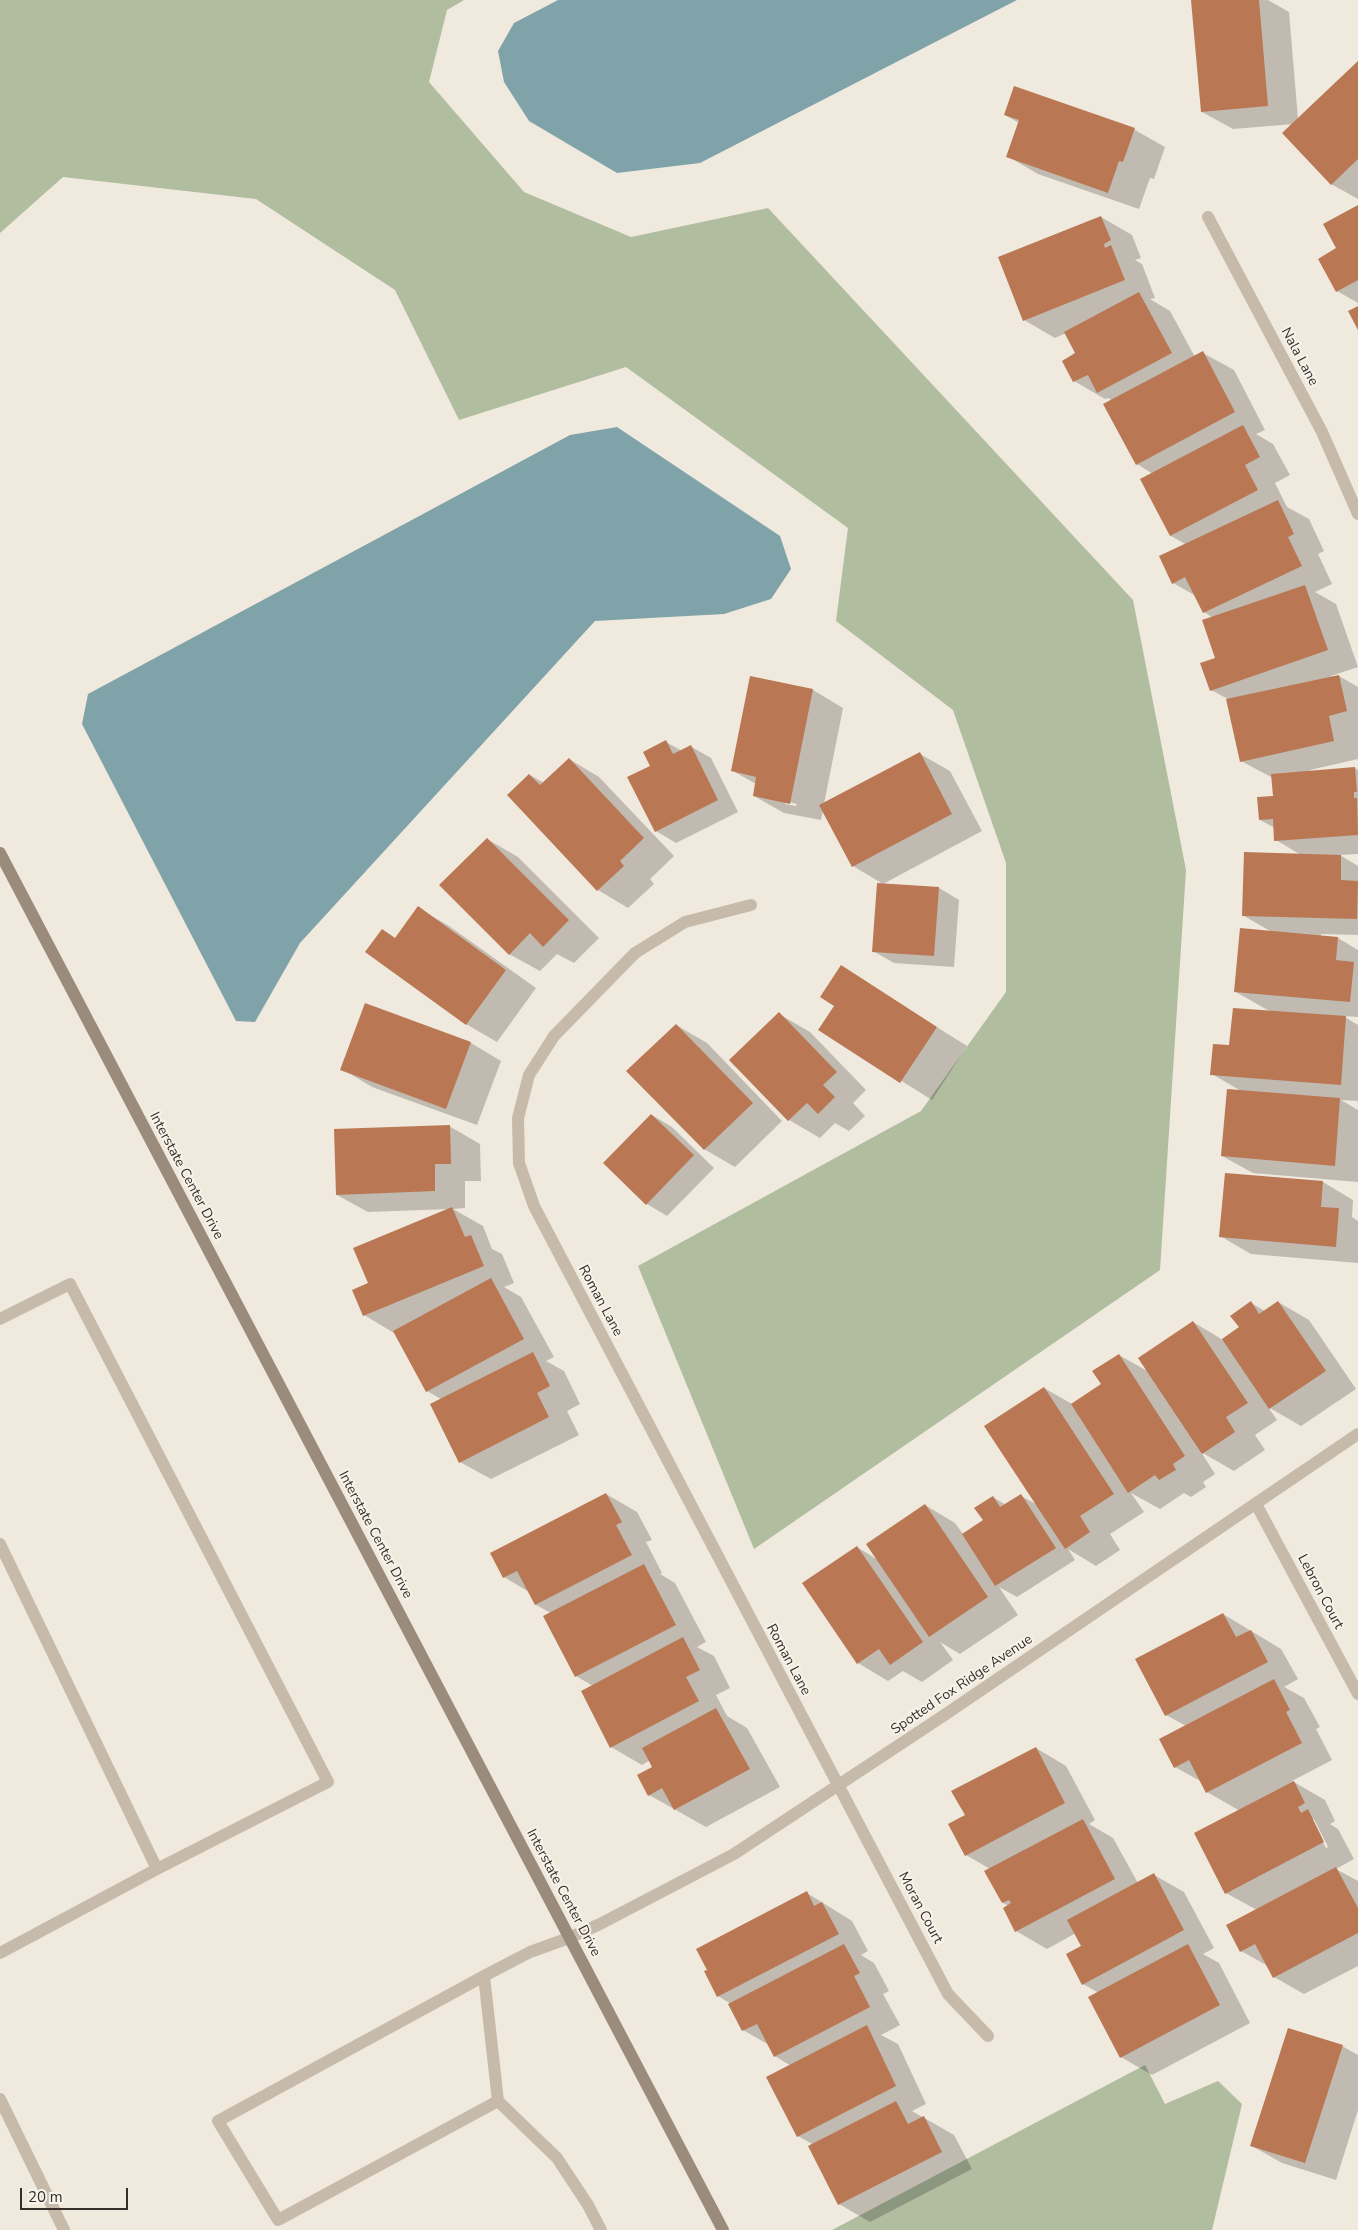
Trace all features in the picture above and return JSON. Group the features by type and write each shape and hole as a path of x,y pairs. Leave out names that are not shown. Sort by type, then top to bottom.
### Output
{"street":[{"name":"Nala Lane","path":"1208,217 1322,432 1358,514"},
{"name":"Interstate Center Drive","path":"0,853 723,2230"},
{"name":"Roman Lane","path":"751,905 685,922 635,953 554,1036 529,1075 518,1118 519,1164 534,1206 838,1786"},
{"path":"0,1319 70,1284 328,1782 157,1869 0,1953"},
{"name":"Spotted Fox Ridge Avenue","path":"277,2225 218,2121 530,1952 600,1924 734,1854 838,1786 1358,1434"},
{"name":"Lebron Court","path":"1256,1504 1358,1694"},
{"path":"0,1544 157,1869"},
{"name":"Moran Court","path":"838,1786 948,1994 988,2036"},
{"path":"484,1976 498,2101 557,2158 588,2205 601,2230"},
{"path":"0,2099 64,2230"},
{"path":"277,2225 498,2101"}],"green space":[{"path":"0,0 464,0 447,10 429,82 524,192 631,237 768,208 1133,600 1186,870 1160,1270 754,1549 638,1266 921,1111 1006,992 1006,863 953,710 836,621 848,528 626,367 459,420 395,290 256,199 63,177 0,233"},
{"path":"1145,2065 1165,2104 1218,2081 1242,2104 1212,2230 832,2230"}],"water":[{"path":"558,0 1017,0 700,163 617,173 529,121 504,82 498,51 514,23"},
{"path":"617,427 780,536 791,569 771,599 724,614 595,621 300,943 255,1022 236,1021 82,724 88,694 570,435"}],"building":[{"path":"1191,0 1259,0 1268,106 1201,112"},
{"path":"1358,61 1358,159 1331,185 1282,133"},
{"path":"1014,86 1135,128 1123,162 1119,161 1108,193 1006,157 1019,120 1004,115"},
{"path":"1358,205 1358,280 1336,292 1318,259 1336,248 1323,224"},
{"path":"1101,216 1111,240 1104,244 1105,248 1111,245 1125,280 1023,321 998,257"},
{"path":"1139,292 1172,353 1097,393 1088,375 1073,382 1062,361 1075,353 1064,332"},
{"path":"1358,306 1358,330 1348,311"},
{"path":"1203,351 1235,412 1136,465 1103,404"},
{"path":"1243,425 1260,457 1245,465 1258,490 1170,536 1140,479"},
{"path":"1278,500 1294,534 1288,537 1302,566 1203,613 1185,577 1172,584 1159,556"},
{"path":"1305,585 1328,650 1210,691 1200,663 1215,658 1202,620"},
{"path":"1339,675 1347,711 1329,716 1334,741 1240,762 1226,699"},
{"path":"750,676 813,689 790,804 753,796 756,777 731,771"},
{"path":"666,740 673,754 691,745 718,800 655,832 627,777 650,766 643,752"},
{"path":"920,752 952,814 852,867 819,805"},
{"path":"569,758 644,838 620,861 624,866 597,891 507,795 529,774 540,785"},
{"path":"1355,767 1357,792 1354,792 1354,798 1357,798 1358,835 1274,841 1273,819 1259,820 1257,797 1273,796 1271,774"},
{"path":"487,838 569,920 543,947 530,933 509,955 439,885"},
{"path":"1244,852 1341,855 1341,880 1358,881 1357,919 1242,916"},
{"path":"877,883 939,887 934,956 872,952"},
{"path":"418,906 506,970 466,1025 365,952 382,929 395,938"},
{"path":"1240,928 1338,937 1336,960 1354,962 1350,1002 1234,992"},
{"path":"841,965 937,1027 900,1083 818,1030 834,1006 820,997"},
{"path":"365,1003 471,1042 446,1109 340,1070"},
{"path":"1233,1008 1346,1016 1341,1085 1210,1075 1213,1044 1229,1045"},
{"path":"779,1012 837,1072 823,1085 835,1097 818,1114 807,1103 788,1121 729,1060"},
{"path":"676,1024 753,1103 704,1150 626,1071"},
{"path":"1227,1089 1340,1098 1335,1166 1221,1156"},
{"path":"651,1114 694,1155 646,1205 603,1163"},
{"path":"450,1125 451,1164 435,1164 435,1191 336,1195 334,1129"},
{"path":"1225,1173 1323,1181 1321,1207 1339,1208 1336,1247 1219,1237"},
{"path":"452,1207 465,1237 471,1235 484,1266 363,1316 352,1290 368,1283 353,1248"},
{"path":"491,1278 524,1339 426,1392 393,1331"},
{"path":"1251,1301 1259,1314 1278,1301 1326,1371 1269,1409 1222,1339 1239,1327 1230,1316"},
{"path":"1193,1321 1248,1403 1226,1417 1235,1432 1202,1454 1138,1358"},
{"path":"533,1352 550,1386 537,1393 549,1417 459,1463 430,1404"},
{"path":"1119,1354 1185,1456 1173,1464 1176,1470 1159,1480 1155,1475 1128,1493 1071,1404 1101,1384 1092,1371"},
{"path":"1044,1387 1114,1494 1080,1516 1090,1532 1065,1549 984,1426"},
{"path":"606,1493 622,1522 616,1525 632,1555 535,1605 517,1571 503,1578 490,1553"},
{"path":"1021,1494 1056,1548 995,1586 962,1534 983,1520 974,1508 993,1496 1000,1507"},
{"path":"925,1504 988,1597 929,1637 866,1544"},
{"path":"857,1546 923,1642 890,1665 879,1649 857,1664 802,1583"},
{"path":"644,1564 676,1625 575,1677 543,1616"},
{"path":"1223,1613 1236,1637 1251,1630 1268,1662 1165,1716 1135,1659"},
{"path":"683,1637 700,1670 686,1677 699,1701 610,1748 581,1691"},
{"path":"1274,1679 1290,1710 1286,1712 1302,1743 1206,1793 1189,1760 1174,1768 1159,1739"},
{"path":"716,1708 750,1769 674,1810 662,1788 648,1796 637,1775 652,1767 642,1748"},
{"path":"1036,1747 1065,1803 965,1856 948,1824 965,1815 951,1791"},
{"path":"1294,1781 1305,1803 1298,1807 1301,1813 1308,1809 1324,1842 1225,1894 1194,1833"},
{"path":"1083,1819 1115,1879 1015,1932 1003,1908 1011,1903 1009,1900 1002,1903 984,1871"},
{"path":"1336,1867 1358,1908 1358,1933 1273,1978 1255,1944 1240,1952 1226,1925"},
{"path":"1154,1873 1184,1930 1082,1985 1066,1954 1081,1946 1067,1920"},
{"path":"807,1891 814,1906 822,1902 839,1934 717,1997 704,1971 707,1970 696,1949"},
{"path":"844,1944 860,1973 854,1976 870,2007 774,2057 757,2024 742,2031 728,2004"},
{"path":"1188,1944 1220,2005 1120,2058 1088,1997"},
{"path":"867,2025 896,2086 797,2137 766,2077"},
{"path":"1288,2028 1343,2045 1305,2163 1250,2146"},
{"path":"896,2101 908,2124 924,2116 942,2152 838,2205 808,2146"}]}
